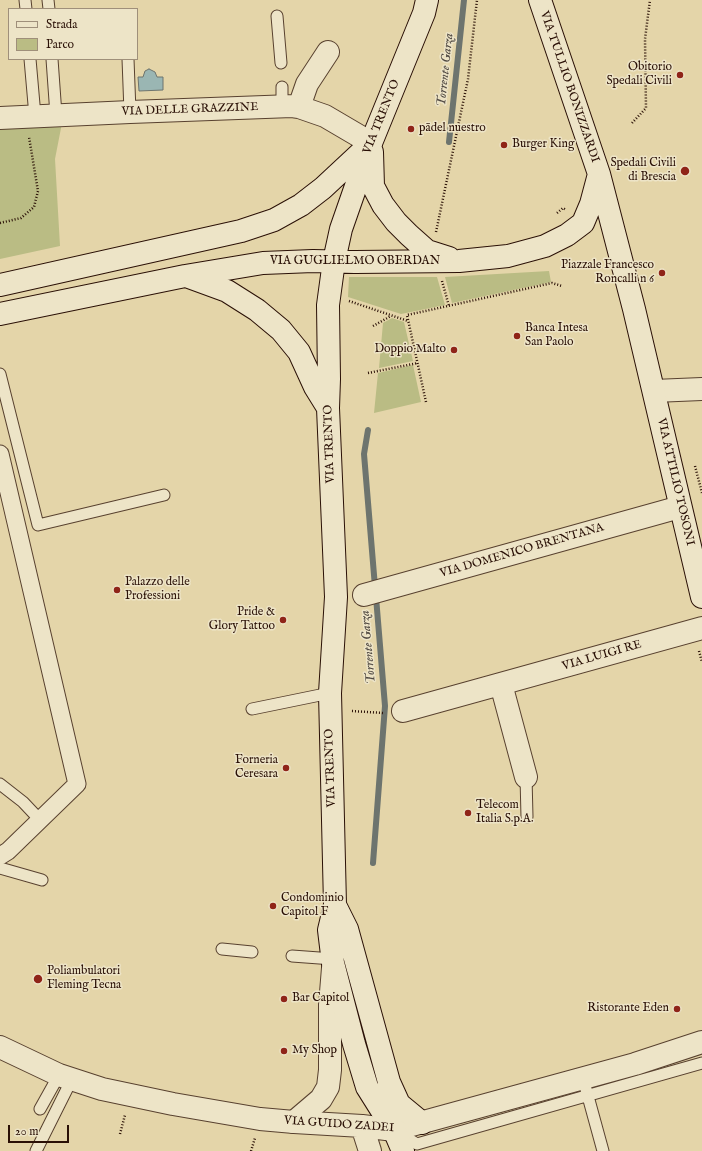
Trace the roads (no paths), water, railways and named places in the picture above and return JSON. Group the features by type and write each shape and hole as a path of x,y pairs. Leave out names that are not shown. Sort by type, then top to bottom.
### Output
{"main road":[{"name":"VIA TRENTO","path":"403,1151 394,1130 367,1087 354,1044 333,961 329,930 335,905 330,692 336,597 328,408 328,305 340,229 371,143 424,13 427,0"},
{"name":"VIA TULLIO BONIZZARDI","path":"540,0 599,174 654,391"},
{"path":"288,100 307,84 328,52"},
{"name":"VIA DELLE GRAZZINE","path":"0,118 130,112 288,100 325,116 371,143"},
{"path":"371,143 373,186 396,222 428,251 459,261"},
{"path":"0,285 242,231 274,220 301,205 323,188 371,143"},
{"name":"VIA GUGLIELMO OBERDAN","path":"0,314 184,276 263,263 334,261 459,261 508,256 545,246 567,235 583,223 591,204 599,174"},
{"path":"184,276 227,291 257,310 281,330 299,352 315,387 328,408"},
{"path":"654,391 702,389"},
{"name":"VIA ATTILIO TOSONI","path":"654,391 702,597"},
{"name":"VIA DOMENICO BRENTANA","path":"364,595 680,507"},
{"name":"VIA LUIGI RE","path":"403,711 702,628"},
{"path":"501,684 526,777"},
{"name":"VIA TRENTO","path":"335,905 347,929 388,1082 399,1104 422,1123"},
{"name":"VIA TRENTO","path":"294,1122 321,1099 328,1086 330,1070 330,1005 333,961"},
{"name":"VIA GUIDO ZADEI","path":"0,1047 65,1077 102,1089 173,1104 260,1119 362,1126 394,1130 586,1087 635,1064 702,1042"},
{"path":"362,1126 370,1151"}],"street":[{"path":"0,454 76,784 8,851 0,856"}],"lane":[{"path":"277,16 281,62"},
{"path":"30,60 34,116"},
{"path":"52,60 56,115"},
{"path":"128,60 130,112"},
{"path":"0,374 38,525 164,495"},
{"path":"252,709 330,692"},
{"path":"526,777 527,818"},
{"path":"0,784 23,802 40,820"},
{"path":"0,868 42,880"},
{"path":"222,949 252,952"},
{"path":"292,956 333,961"},
{"path":"394,1130 417,1144 586,1087 702,1063"},
{"path":"40,1109 65,1077"},
{"path":"36,1151 65,1077"},
{"path":"586,1087 603,1151"}],"water":[{"path":"149,69 155,72 157,77 163,77 163,90 139,91 138,77 143,77 145,71"}],"waterway":[{"name":"Torrente Garza","path":"449,142 464,0"},
{"name":"Torrente Garza","path":"368,430 364,454 375,587"},
{"name":"Torrente Garza","path":"373,863 385,706 376,597"}],"place":[{"name":"Obitorio Spedali Civili","path":"680,75"},
{"name":"pādel nuestro","path":"411,129"},
{"name":"Burger King","path":"504,145"},
{"name":"Spedali Civili di Brescia","path":"685,171"},
{"name":"Piazzale Francesco Roncalli n 6","path":"662,273"},
{"name":"Banca Intesa San Paolo","path":"517,336"},
{"name":"Doppio Malto","path":"454,350"},
{"name":"Palazzo delle Professioni","path":"117,590"},
{"name":"Pride & Glory Tattoo","path":"283,620"},
{"name":"Forneria Ceresara","path":"286,768"},
{"name":"Telecom Italia S.p.A.","path":"468,813"},
{"name":"Condominio Capitol F","path":"273,906"},
{"name":"Poliambulatori Fleming Tecna","path":"38,979"},
{"name":"Bar Capitol","path":"284,999"},
{"name":"Ristorante Eden","path":"677,1009"},
{"name":"My Shop","path":"284,1051"}]}
